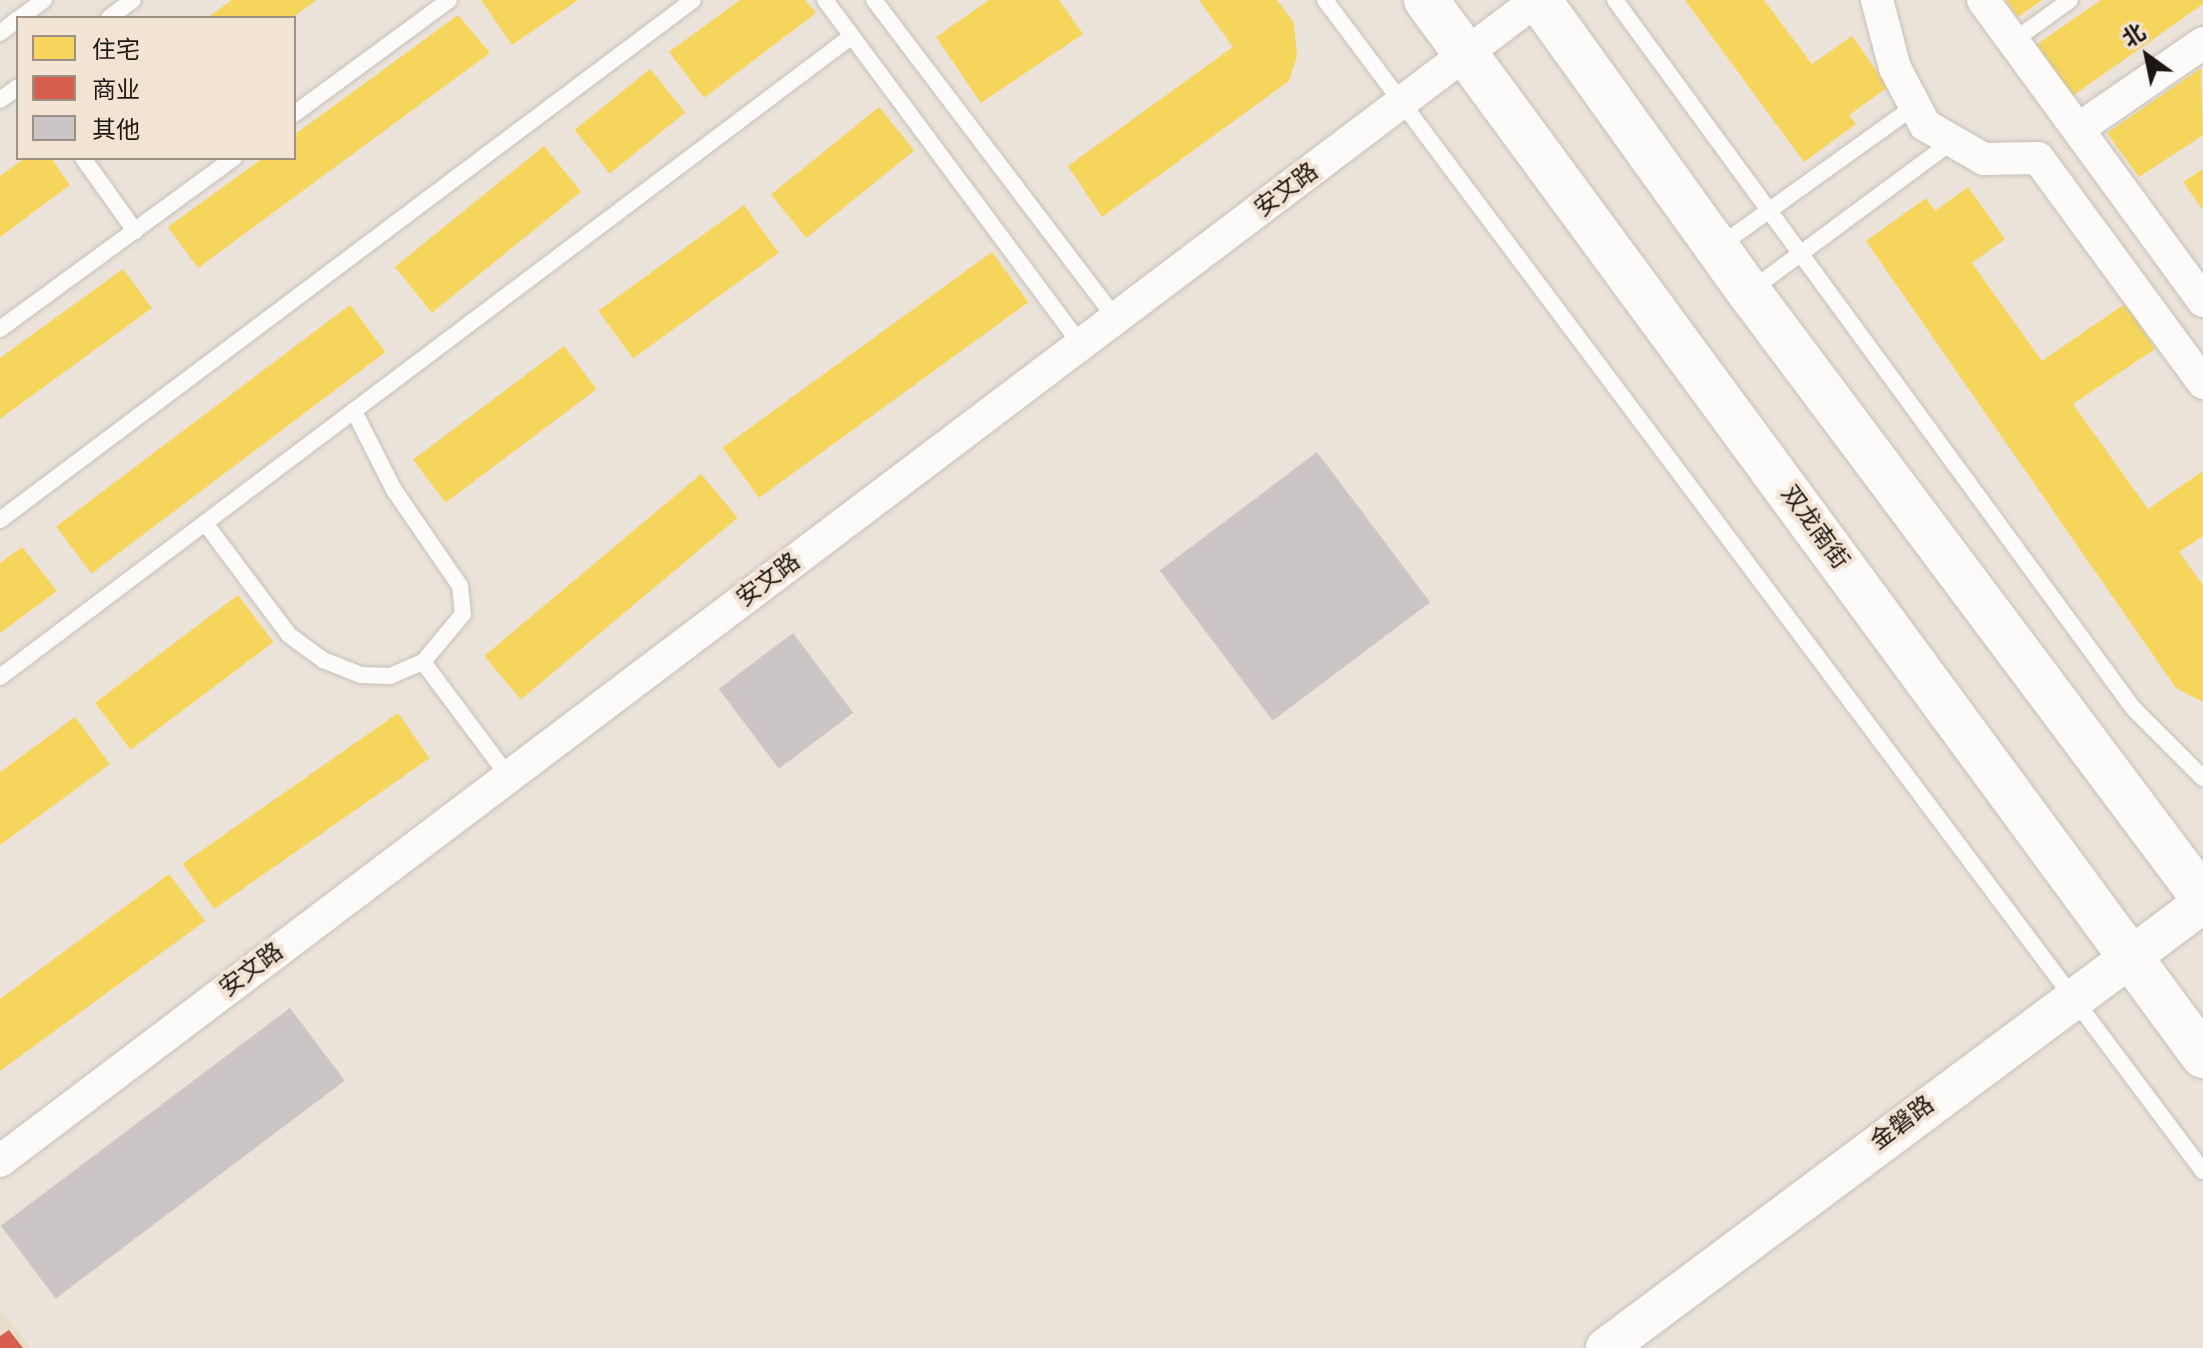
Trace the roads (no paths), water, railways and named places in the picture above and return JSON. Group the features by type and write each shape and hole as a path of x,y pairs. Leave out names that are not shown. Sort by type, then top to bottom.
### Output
{"main road":[{"name":"双龙南街","path":"1426,0 2126,956 2203,1056"},
{"path":"1538,0 1749,292 2203,901"}],"street":[{"name":"安文路","path":"0,1161 1538,0"},
{"path":"1877,0 1895,68 1925,125 1984,159 2038,158 2203,383"},
{"path":"1983,0 2203,301"},
{"path":"2078,129 2203,43"},
{"name":"金磐路","path":"1606,1348 2072,996 2203,901"}],"lane":[{"path":"23,16 44,0"},
{"path":"112,16 133,0"},
{"path":"296,113 449,0"},
{"path":"0,520 693,0"},
{"path":"825,0 1082,346"},
{"path":"1325,0 2203,1171"},
{"path":"1615,0 2133,708 2203,778"},
{"path":"2013,41 2070,0"},
{"path":"880,2 1117,320"},
{"path":"0,677 852,36"},
{"path":"1718,247 1915,106"},
{"path":"1749,292 1953,141"},
{"path":"84,160 135,231"},
{"path":"0,329 231,160"},
{"path":"205,523 289,635 323,660 361,675 390,676 423,662 463,614 460,586 394,490 354,411"},
{"path":"423,662 509,777"}]}
